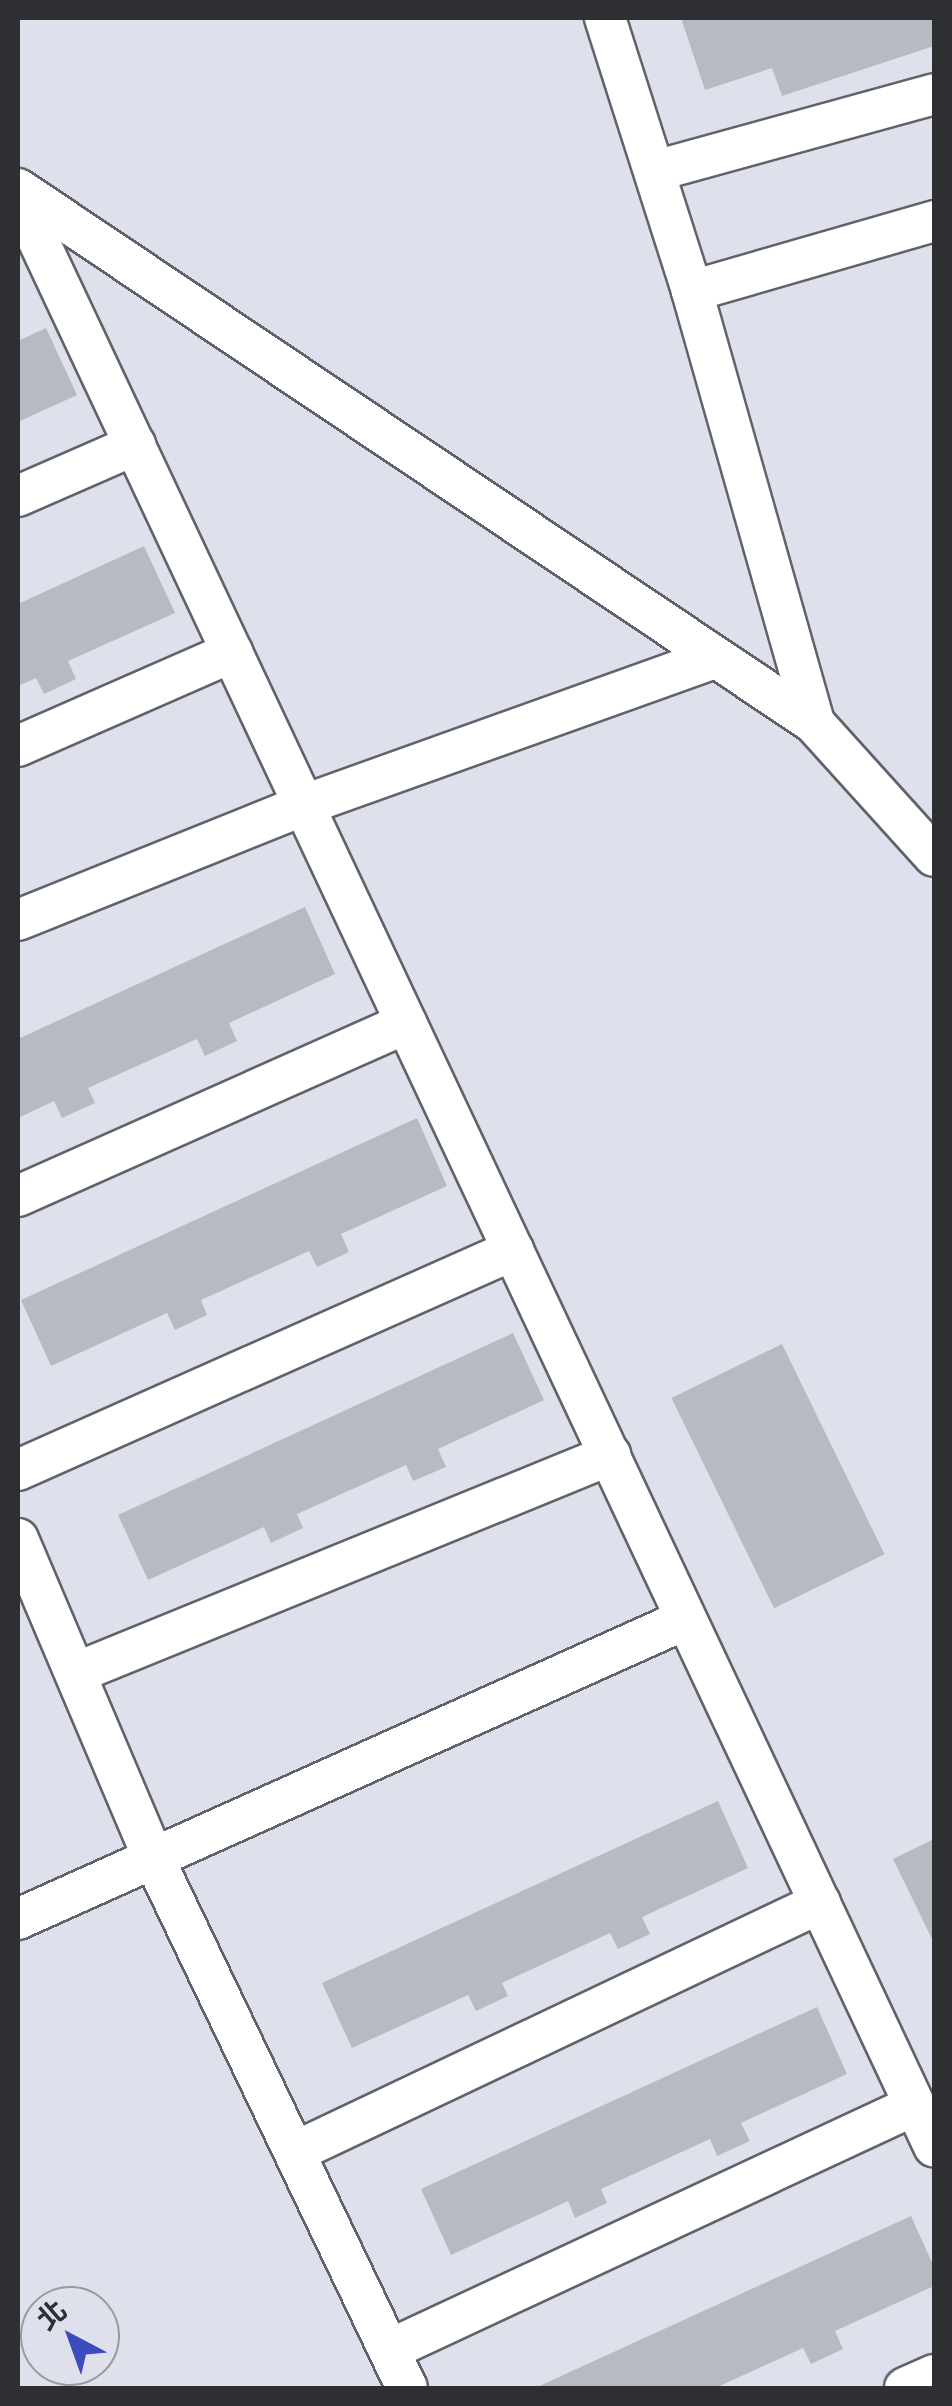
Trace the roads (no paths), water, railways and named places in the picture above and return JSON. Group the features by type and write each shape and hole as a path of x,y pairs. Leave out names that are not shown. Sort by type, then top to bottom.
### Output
{"lane":[{"path":"605,18 692,291 814,723"},
{"path":"654,172 934,94"},
{"path":"18,193 28,246 134,445 934,2146"},
{"path":"18,193 814,723 934,856"},
{"path":"692,291 934,222"},
{"path":"18,496 134,445"},
{"path":"18,746 232,652"},
{"path":"18,920 304,805 712,658"},
{"path":"18,1196 406,1023"},
{"path":"18,1470 513,1250"},
{"path":"78,1672 610,1455"},
{"path":"18,1540 78,1672 154,1858 298,2151 407,2388"},
{"path":"18,1920 686,1619"},
{"path":"298,2151 820,1902"},
{"path":"390,2350 915,2105"},
{"path":"905,2388 934,2375"}]}
